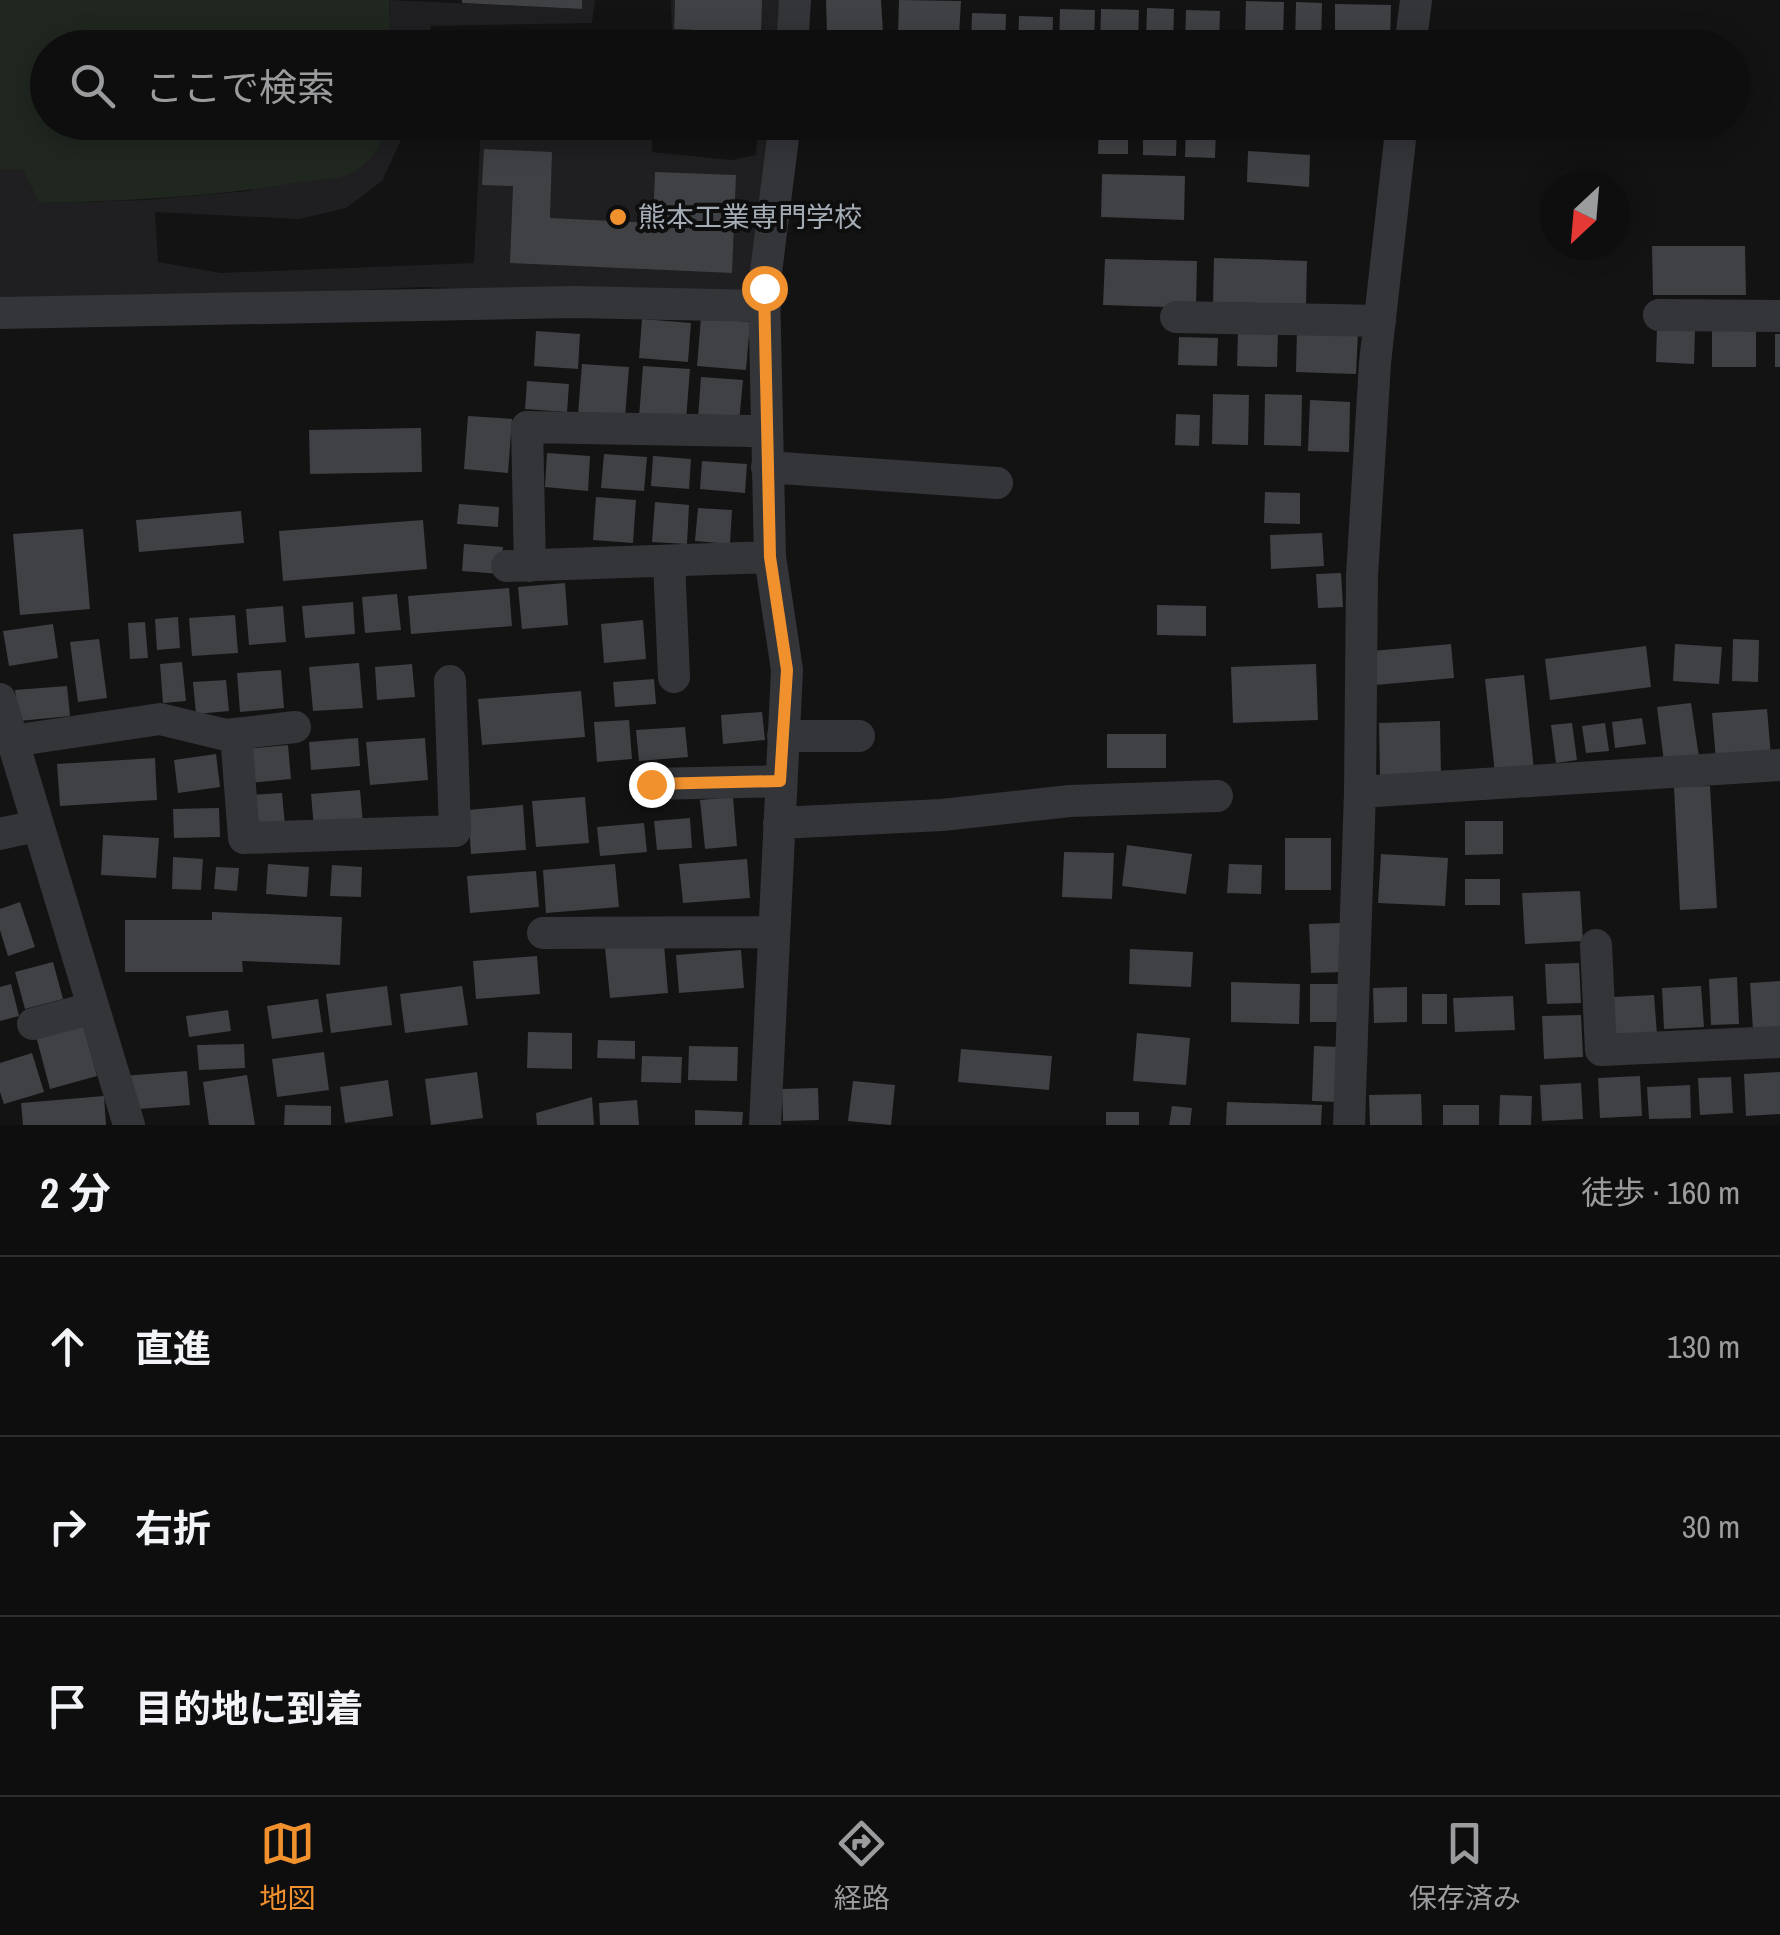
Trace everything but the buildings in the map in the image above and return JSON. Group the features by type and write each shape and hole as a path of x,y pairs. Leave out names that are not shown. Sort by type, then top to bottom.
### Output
{"street":[{"path":"793,30 795,0"},
{"path":"1412,30 1416,0"},
{"path":"766,1125 787,670 770,557 764,306 782,140"},
{"path":"1349,1125 1360,792 1362,576 1380,321 1400,140"},
{"path":"0,314 575,302 764,306"},
{"path":"1658,315 1780,316"},
{"path":"1176,316 1380,321"},
{"path":"751,431 527,428 519,566 770,557"},
{"path":"767,468 997,484"},
{"path":"669,561 674,677"},
{"path":"236,734 244,838 455,830 450,680"},
{"path":"0,699 129,1125"},
{"path":"12,741 160,719 226,735 295,728"},
{"path":"783,736 858,736"},
{"path":"1360,792 1780,765"},
{"path":"651,784 780,781"},
{"path":"778,822 942,816 1070,801 1217,796"},
{"path":"0,834 36,826"},
{"path":"543,933 774,932"},
{"path":"1596,945 1601,1050 1780,1042"},
{"path":"33,1024 92,1008"}],"shaded area":[{"path":"0,0 389,0 390,30 30,30 30,140 383,140 354,172 342,177 203,195 39,203 22,169 0,169"},
{"path":"389,0 581,9 582,0 595,0 592,23 390,30"},
{"path":"671,0 675,0 674,29 696,30 672,30"},
{"path":"762,0 783,0 779,30 760,30"},
{"name":"熊本工業専門学校","path":"368,140 401,140 382,181 346,208 299,219 155,212 158,262 221,273 474,263 480,140 652,140 652,152 732,160 756,155 757,140 767,140 749,297 422,287 0,306 0,169 22,169 39,203 146,200 248,191"}],"place":[{"name":"熊本工業専門学校","path":"618,217"}],"route":[{"path":"651,784 780,781 787,670 770,557 764,288"}]}
